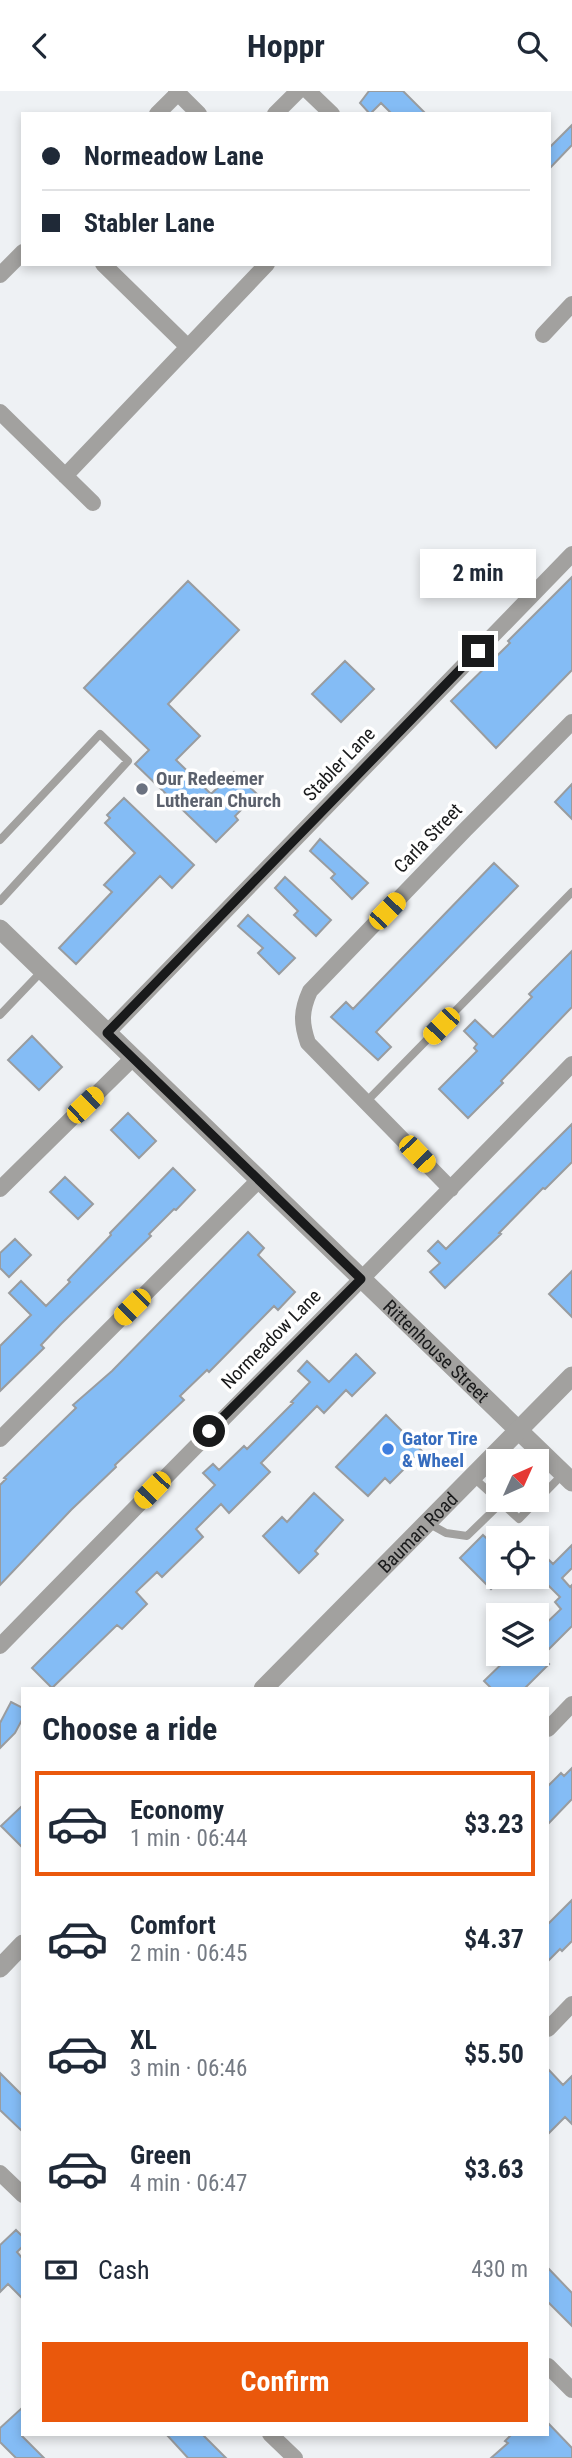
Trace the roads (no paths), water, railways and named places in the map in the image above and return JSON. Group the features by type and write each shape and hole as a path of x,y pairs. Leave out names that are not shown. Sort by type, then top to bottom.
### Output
{"street":[{"path":"277,112 298,91"},
{"path":"309,91 330,112"},
{"path":"159,112 177,92 197,112"},
{"path":"0,275 21,254"},
{"path":"105,266 188,347"},
{"path":"65,476 265,266"},
{"path":"543,335 572,305"},
{"path":"0,412 93,503"},
{"name":"Stabler Lane","path":"107,1033 572,554"},
{"name":"Carla Street","path":"366,1102 308,1043 301,1023 304,1004 310,992 464,830 572,722"},
{"name":"Rittenhouse Street","path":"0,929 568,1478"},
{"path":"0,1189 133,1058"},
{"name":"Normeadow Lane","path":"0,1646 572,1063"},
{"path":"366,1102 451,1189"},
{"path":"0,1439 258,1179"},
{"name":"Bauman Road","path":"265,1687 572,1376"},
{"path":"549,1728 572,1705"},
{"path":"0,1968 21,1946"},
{"path":"549,2028 572,2004"},
{"path":"0,2173 21,2193"},
{"path":"549,2367 571,2386"},
{"path":"272,2436 295,2458"}],"lane":[{"path":"0,840 100,734 128,761 0,901"},
{"path":"366,1102 572,892"},
{"path":"0,1015 43,971"},
{"path":"472,1475 486,1489"},
{"path":"550,1493 568,1478"},
{"path":"426,1522 446,1533 467,1536 492,1512"},
{"path":"511,1512 519,1519 527,1512"}],"place":[{"name":"Our Redeemer Lutheran Church","path":"142,789"},
{"name":"Gator Tire & Wheel","path":"388,1449"}]}
